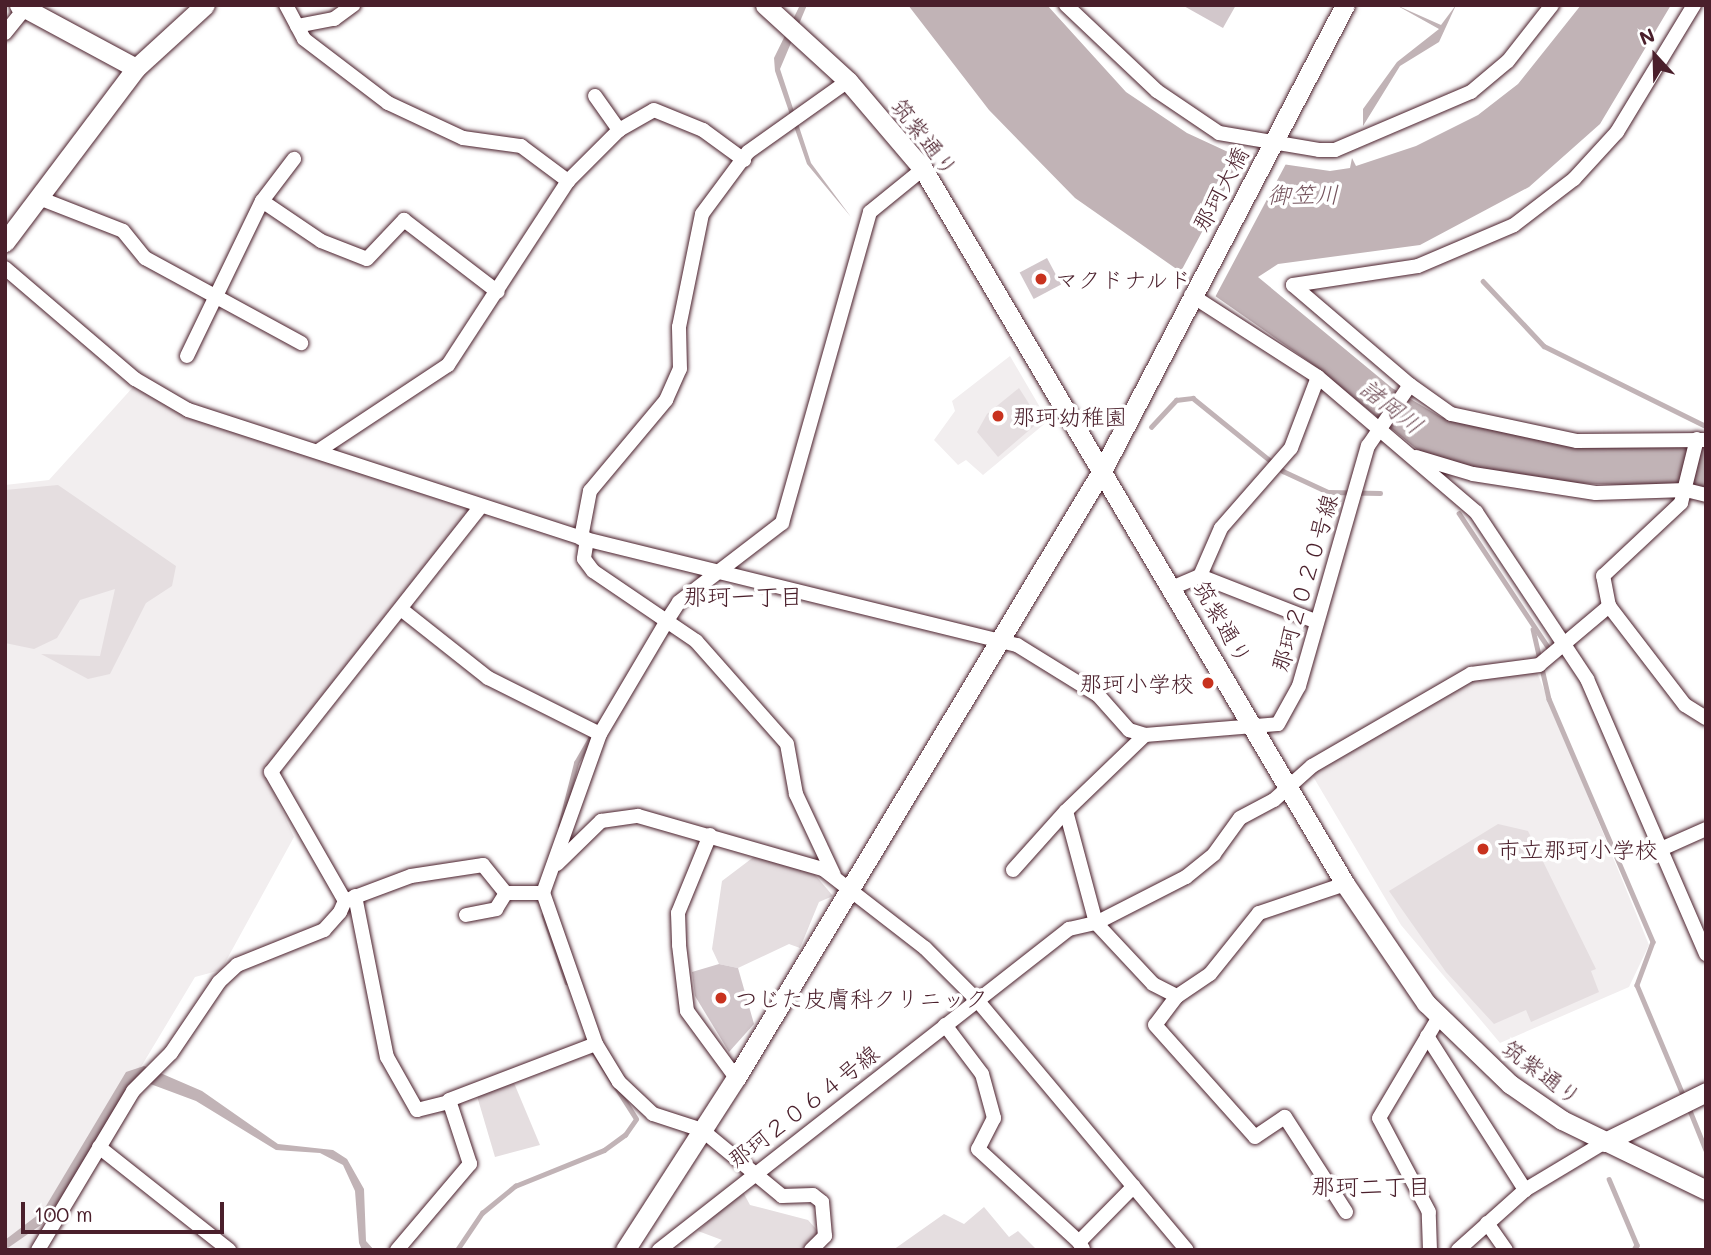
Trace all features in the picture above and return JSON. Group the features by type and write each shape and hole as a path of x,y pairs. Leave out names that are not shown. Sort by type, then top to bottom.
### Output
{"street":[{"path":"5,242 136,68 205,5"},
{"path":"286,5 304,39 388,103 463,138 520,146 568,181"},
{"path":"298,26 334,19 353,5"},
{"name":"筑紫通り","path":"765,5 849,81 923,169 1174,587 1345,884 1439,1017 1510,1084 1605,1142 1706,1190"},
{"path":"1066,5 1157,91 1219,133 1335,150 1471,92 1508,61 1552,5"},
{"name":"那珂大橋","path":"625,1250 736,1078 1103,469 1191,295 1345,5"},
{"path":"1694,5 1618,132 1574,179 1514,225 1418,266 1293,285 1407,388 1451,414 1577,441 1702,439 1681,503 1603,576 1609,606 1685,705 1706,718"},
{"path":"5,33 24,6 136,68"},
{"path":"849,81 744,160 702,214 679,327 680,369 666,400 590,491 584,559 593,571 668,619 721,666 787,744 796,794 834,875 977,1000 1187,1250"},
{"path":"595,96 619,130"},
{"path":"318,451 448,365 568,181 619,130 654,110 703,130 744,160"},
{"path":"187,356 219,298 229,263 261,201 294,159"},
{"path":"811,1250 825,1236 822,1202 813,1195 782,1196 751,1174 702,1130 653,1114 619,1082 596,1044 544,893 557,864 575,792 600,734 668,619 679,602 720,576 782,523 870,212 923,169"},
{"path":"39,198 123,230 145,258 302,343"},
{"path":"261,201 321,241 367,259 404,219 498,292"},
{"path":"5,268 159,397 480,507 584,539 720,576 1001,641 1042,658 1098,695 1129,730 1145,735 1255,725"},
{"path":"1191,295 1318,377 1476,512 1587,679 1706,954"},
{"path":"1174,587 1200,576 1221,528 1291,448 1318,377"},
{"name":"那珂２０２０号線","path":"1255,725 1278,724 1299,686 1315,621 1379,428 1407,388"},
{"path":"1412,456 1473,474 1596,493 1686,490 1706,495"},
{"path":"480,507 271,775 350,899 387,1058 417,1111 449,1102 596,1044"},
{"path":"1200,576 1315,621"},
{"name":"那珂２０６４号線","path":"659,1250 751,1174 1069,929 1096,923 1186,877 1214,853 1240,818 1289,786 1312,766 1471,674 1539,665 1609,606"},
{"path":"401,609 488,678 600,734"},
{"path":"1013,870 1066,811 1145,735"},
{"path":"1066,811 1096,923 1153,984 1177,996"},
{"path":"557,864 601,821 638,816 710,835 834,875"},
{"path":"1661,849 1706,829"},
{"path":"710,835 678,913 679,945 688,1011 736,1078"},
{"path":"38,1250 99,1147 147,1075 171,1053 227,973 324,930 350,899 411,876 483,864 506,893"},
{"path":"1345,884 1259,914 1210,974 1177,996 1156,1030 1255,1137 1285,1117 1346,1212"},
{"path":"506,893 544,893"},
{"path":"466,915 496,909 506,893"},
{"path":"1430,1250 1429,1212 1379,1118 1439,1017"},
{"path":"944,1025 982,1074 994,1118 978,1149 1081,1246 1134,1186"},
{"path":"1427,1036 1525,1190"},
{"path":"1458,1250 1525,1190 1605,1142 1706,1092"},
{"path":"397,1250 470,1164 449,1102"},
{"path":"99,1147 229,1250"},
{"path":"1487,1223 1506,1250"}],"shaded area":[{"name":"那珂幼稚園","path":"1010,356 1048,421 983,475 966,460 958,465 934,440 955,411 952,401"},
{"path":"134,386 263,441 473,511 264,771 294,837 221,970 195,977 31,1250 5,1250 5,485 49,480"},
{"path":"1019,388 1040,421 998,457 977,432 987,414"},
{"path":"58,485 176,566 172,586 146,603 110,674 88,679 41,654 100,656 115,589 80,600 57,638 34,649 5,643 5,490"},
{"name":"市立那珂小学校","path":"1536,670 1649,945 1629,987 1500,1043 1401,925 1311,773 1474,678"},
{"path":"1498,824 1528,831 1596,969 1591,971 1599,992 1531,1022 1526,1010 1494,1024 1446,972 1389,891"},
{"path":"755,856 811,870 833,896 819,902 800,948 789,944 738,968 719,964 712,949 722,881"},
{"path":"514,1083 540,1145 495,1157 477,1096"},
{"path":"742,1190 750,1205 808,1220 823,1237 809,1250 711,1250 722,1240 698,1231"},
{"path":"984,1207 1009,1237 1018,1231 1037,1250 893,1250 944,1214 964,1224"}],"water":[{"path":"800,5 807,5 780,69 811,163 851,217 807,164 775,71 774,58"},
{"path":"908,5 1047,5 1126,92 1187,133 1241,158 1330,171 1350,168 1352,158 1356,166 1416,146 1478,115 1518,84 1581,5 1671,5 1600,124 1529,187 1420,245 1278,264 1258,277 1392,388 1441,417 1580,448 1706,445 1706,488 1570,483 1487,472 1419,451 1308,361 1075,198 989,110"},
{"path":"1396,5 1441,25 1456,5 1439,42 1400,66 1363,126 1363,109 1397,62 1439,29"},
{"path":"144,1066 202,1091 278,1144 333,1150 347,1159 364,1189 366,1241 374,1250 362,1250 359,1243 355,1191 343,1165 320,1153 276,1150 196,1101 137,1079 51,1218 5,1250 5,1240 43,1211 126,1072"}],"pier":[{"path":"1243,155 1288,160 1213,301 1179,275"}],"building":[{"path":"1182,5 1236,5 1223,28"},
{"name":"マクドナルド","path":"1047,258 1061,284 1034,299 1020,273"},
{"name":"つじた皮膚科クリニック","path":"719,964 738,968 754,1024 729,1052 695,996 692,972"}],"waterway":[{"path":"1483,281 1544,346 1706,426"},
{"path":"1151,427 1176,400 1193,398 1283,471 1328,492 1380,493"},
{"path":"1459,513 1550,650"},
{"path":"1533,629 1549,699 1653,942 1637,985 1684,1097"},
{"path":"560,826 576,763 593,733"},
{"path":"544,915 567,982"},
{"path":"457,1250 482,1213 515,1186 604,1150 625,1135 636,1119 592,1050"},
{"path":"1689,1108 1706,1150"},
{"path":"1609,1179 1637,1245 1634,1250"}],"place":[{"name":"マクドナルド","path":"1041,279"},
{"name":"那珂幼稚園","path":"998,416"},
{"name":"那珂小学校","path":"1208,683"},
{"name":"市立那珂小学校","path":"1483,849"},
{"name":"つじた皮膚科クリニック","path":"721,998"}],"district":[{"name":"那珂一丁目","path":"743,596"},
{"name":"那珂二丁目","path":"1371,1186"}],"water label":[{"name":"御笠川","path":"1303,194"},
{"name":"諸岡川","path":"1392,406"}]}
